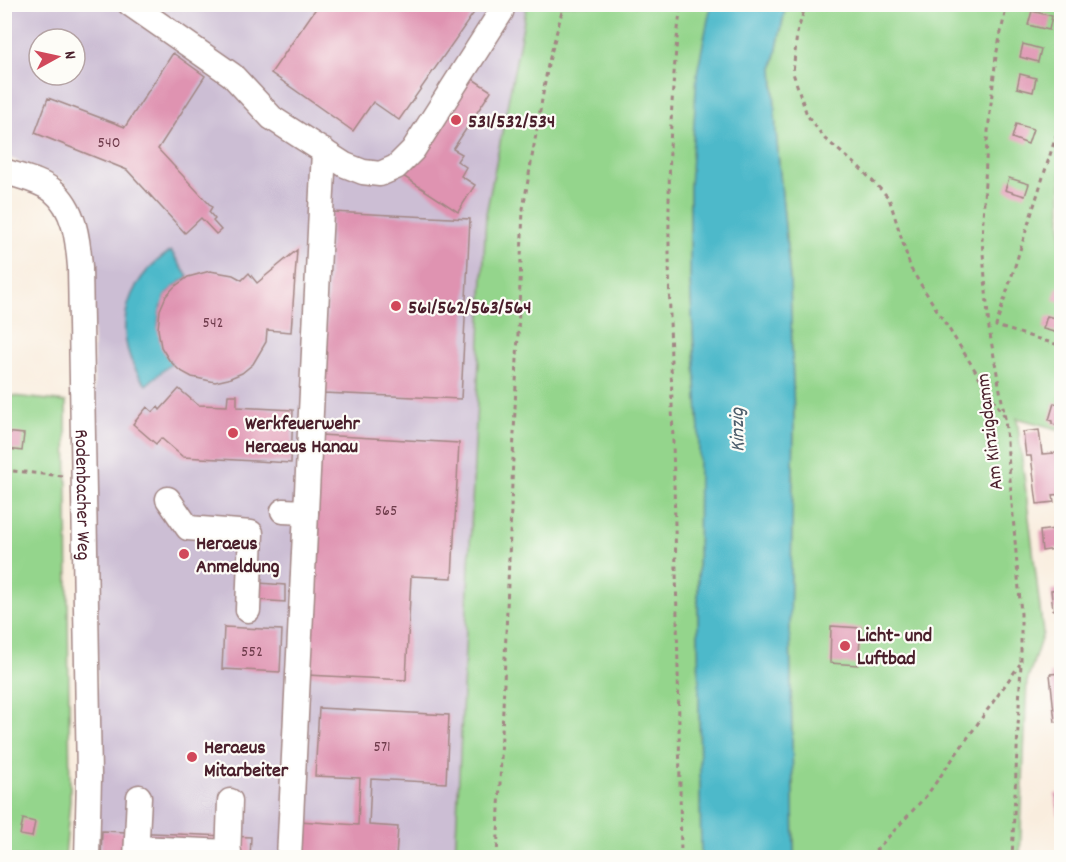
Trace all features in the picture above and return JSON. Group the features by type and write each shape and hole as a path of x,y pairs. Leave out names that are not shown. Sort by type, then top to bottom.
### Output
{"street":[{"path":"130,4 232,75 272,118 345,165 363,172 380,174 396,166 413,150 501,12 503,4"},
{"path":"289,858 295,512 324,151"},
{"name":"Rodenbacher Weg","path":"4,171 52,190 62,200 71,217 77,237 80,267 85,478 87,858"},
{"path":"168,499 188,528 251,533 248,610"},
{"path":"140,797 136,853 228,855 231,801"}],"path":[{"path":"497,858 523,209 548,65 564,4"},
{"path":"681,4 676,43 670,151 670,320 681,858"},
{"path":"807,4 797,33 794,73 807,115 825,139 858,166 889,198 911,269 1005,418"},
{"name":"Am Kinzigdamm","path":"1007,4 996,56 990,109 982,240 989,329 1005,418 1021,614 1021,663 1012,858"},
{"path":"1062,117 996,326 1062,346"},
{"path":"1053,144 1062,147"},
{"path":"4,470 85,478"},
{"path":"869,858 927,795 1021,663"}],"shaded area":[{"path":"4,5 527,5 486,214 455,857 97,857 97,601 92,242 83,208 75,193 61,179 5,156"}],"green space":[{"path":"527,5 711,5 690,187 690,281 699,431 698,623 701,857 455,858 486,214"},
{"path":"786,5 1061,5 1061,430 1017,418 1043,633 1027,682 1020,857 794,857 790,623 794,423 790,280 776,132 773,67"},
{"path":"5,395 66,402 70,800 65,857 5,858"}],"water":[{"name":"Kinzig","path":"711,5 786,5 773,67 776,132 790,280 794,423 790,623 794,857 701,857 698,623 699,431 690,281 690,187 697,73"},
{"path":"171,251 188,277 166,296 158,322 160,340 172,363 146,385 134,368 127,349 126,312 141,278"}],"building":[{"path":"319,4 480,4 399,120 373,102 353,131 271,73"},
{"path":"1032,11 1052,16 1049,30 1028,25"},
{"path":"1023,44 1041,49 1038,62 1020,57"},
{"path":"173,53 205,76 158,149 212,207 209,212 221,230 216,234 201,218 185,233 127,170 35,133 48,98 125,127"},
{"path":"1020,74 1036,78 1033,92 1017,88"},
{"name":"531/532/534","path":"468,76 491,91 453,149 462,154 457,161 466,167 461,176 475,185 458,212 403,176"},
{"path":"1016,124 1033,129 1028,144 1012,138"},
{"path":"1009,178 1029,184 1025,196 1005,190"},
{"name":"561/562/563/564","path":"332,212 470,219 461,399 323,393"},
{"path":"297,250 291,332 267,330 266,342 253,364 242,373 215,382 192,377 179,370 169,360 161,347 158,329 160,310 166,296 174,287 188,277 210,271 233,275 242,280 249,273 257,283"},
{"path":"1057,287 1062,288 1062,302 1053,300"},
{"path":"1047,316 1062,320 1058,333 1043,329"},
{"path":"179,389 198,405 227,406 228,395 237,395 237,407 293,410 291,463 183,457 161,438 156,444 133,424 147,407 153,412 158,407 160,410"},
{"path":"1054,403 1062,405 1062,423 1059,426 1052,424 1049,420"},
{"path":"1039,430 1042,454 1055,453 1062,460 1062,494 1053,495 1054,502 1037,504 1031,456 1026,456 1023,432"},
{"path":"4,432 24,434 22,451 9,449 9,445 4,444"},
{"path":"320,435 459,443 452,578 411,576 406,680 307,675"},
{"path":"1062,528 1062,548 1042,551 1040,531"},
{"path":"259,583 285,585 285,602 258,600"},
{"path":"1062,589 1062,609 1053,610 1051,590"},
{"name":"Licht- und Luftbad","path":"831,626 861,628 858,665 830,663"},
{"path":"224,627 282,630 280,672 222,669"},
{"path":"1062,673 1062,721 1055,722 1050,674"},
{"path":"319,708 449,715 446,783 371,779 369,825 398,827 396,858 297,858 299,821 358,825 360,778 315,776"},
{"path":"1062,793 1062,830 1060,830 1055,794"},
{"path":"23,819 35,822 32,837 20,835"},
{"path":"102,831 251,837 250,858 101,858"}],"place":[{"name":"531/532/534","path":"456,120"},
{"name":"561/562/563/564","path":"396,306"},
{"name":"Werkfeuerwehr Heraeus Hanau","path":"233,433"},
{"name":"Heraeus Anmeldung","path":"184,554"},
{"name":"Licht- und Luftbad","path":"845,646"},
{"name":"Heraeus Mitarbeiter","path":"192,757"}]}
